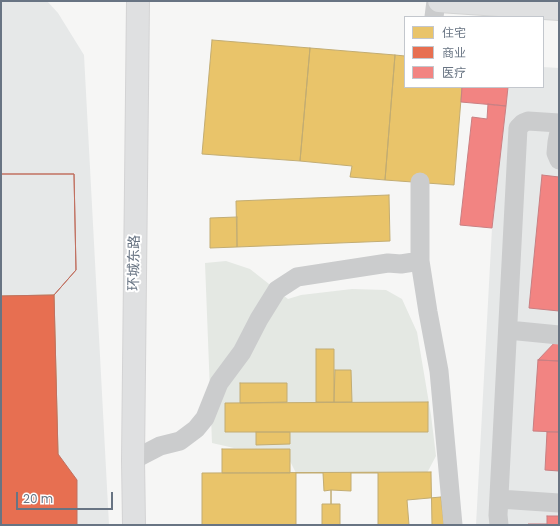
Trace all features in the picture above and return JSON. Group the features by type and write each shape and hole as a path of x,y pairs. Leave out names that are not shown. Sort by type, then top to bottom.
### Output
{"main road":[{"name":"环城东路","path":"134,525 133,460 138,1"},
{"path":"439,1 559,8"}],"lane":[{"path":"434,16 436,1"},
{"path":"499,525 499,499 518,128 528,120 559,123"},
{"path":"559,132 556,153 559,160"},
{"path":"420,182 420,261 428,312 440,370 454,525"},
{"path":"133,460 160,446 180,441 196,429 205,418 219,383 242,352 259,319 277,290 297,277 388,263 401,264 420,261"},
{"path":"508,330 559,336"},
{"path":"499,499 559,503"}],"shaded area":[{"path":"1,1 47,1 58,13 84,55 109,525 1,525"},
{"path":"544,67 559,68 559,525 476,525 492,228 508,88 544,88"},
{"path":"226,261 250,269 288,299 301,295 352,289 386,290 402,299 417,332 431,415 436,456 427,473 296,473 290,461 289,449 234,448 212,443 205,263"}],"building: 住宅":[{"path":"212,40 310,48 300,161 202,154"},
{"path":"310,48 395,55 385,180 350,177 352,166 300,161"},
{"path":"395,55 404,56 404,88 462,88 454,185 385,180"},
{"path":"389,195 390,241 237,247 236,201"},
{"path":"237,217 237,247 210,248 210,218"},
{"path":"54,295 58,454 1,456 1,296"},
{"path":"316,349 334,349 334,402 316,402"},
{"path":"335,370 351,370 352,402 334,402"},
{"path":"240,383 287,383 287,402 240,403"},
{"path":"428,402 428,432 225,432 225,403"},
{"path":"256,432 290,432 290,444 256,445"},
{"path":"222,449 290,449 290,473 222,473"},
{"path":"431,472 432,525 202,525 202,473"},
{"path":"296,473 323,473 324,491 331,490 331,504 322,504 322,525 296,525"},
{"path":"351,473 378,473 378,525 340,525 340,504 331,504 331,490 351,491"},
{"path":"441,497 444,525 409,525 407,500"}],"building: 商业":[{"path":"1,174 74,174 76,270 54,295 58,454 77,480 77,525 1,525"},
{"path":"1,174 74,174 76,270 54,295 1,296"}],"building: 医疗":[{"path":"462,88 508,88 506,106 461,102"},
{"path":"488,104 506,106 492,228 460,225 472,117 487,119"},
{"path":"542,175 559,177 559,311 529,308"},
{"path":"559,338 559,361 538,360"},
{"path":"538,360 559,361 559,432 533,431"},
{"path":"547,432 559,432 559,471 545,470"},
{"path":"547,516 559,516 559,525 528,525 547,524"}]}
